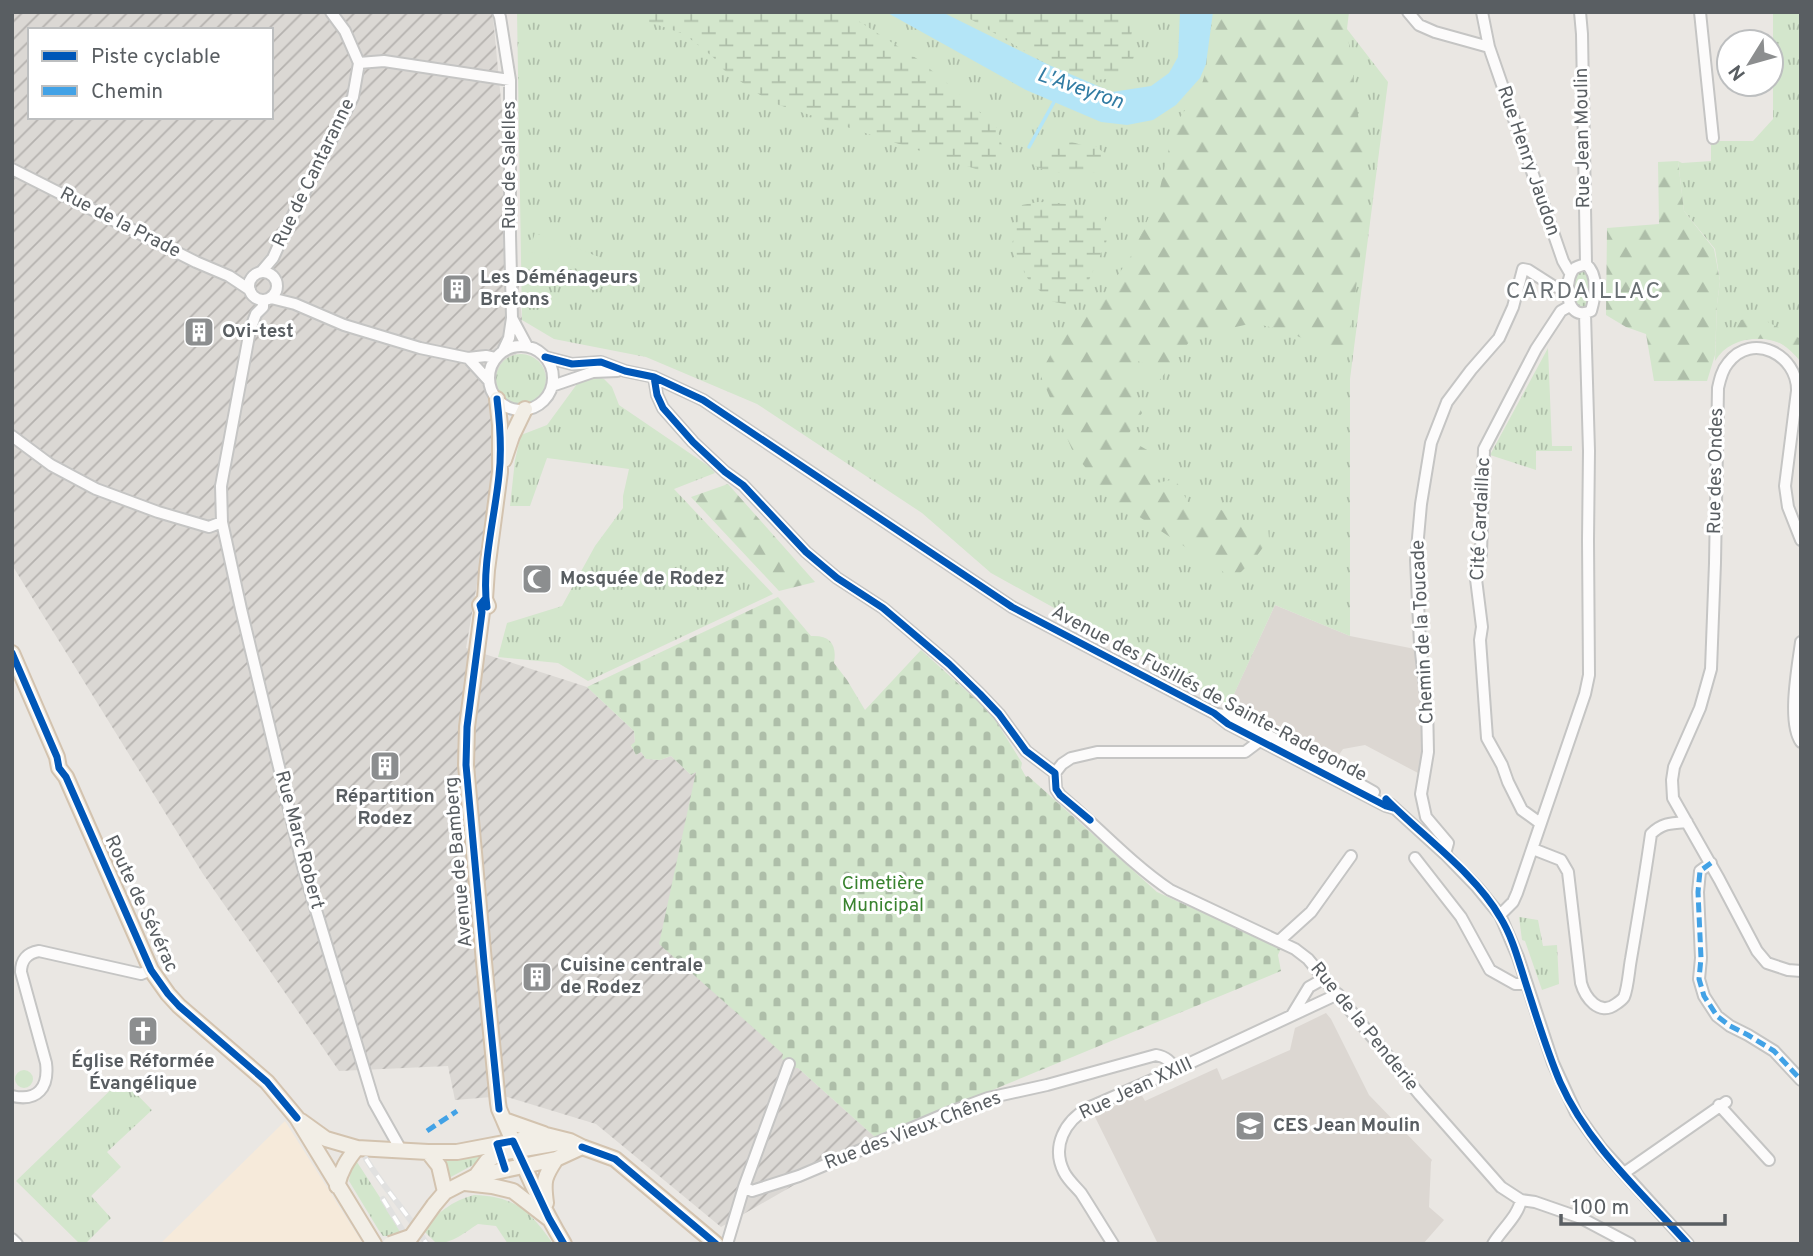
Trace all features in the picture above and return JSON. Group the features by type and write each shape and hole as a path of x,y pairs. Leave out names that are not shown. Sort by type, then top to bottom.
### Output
{"main road":[{"name":"Avenue de Bamberg","path":"497,399 500,471 467,727 466,765 484,962 502,1114 549,1219 564,1244"},
{"name":"Avenue de Bamberg","path":"500,471 525,409"},
{"name":"Route de Sévérac","path":"12,653 57,757 59,768 66,777 151,970 179,1006 267,1082 297,1118 381,1243"},
{"path":"513,1191 498,1149 502,1114 545,1135 615,1159 716,1244"},
{"path":"297,1118 327,1139 357,1148 457,1152 576,1144"},
{"path":"515,1146 545,1135"},
{"path":"549,1219 543,1182 546,1173 556,1159 576,1144"},
{"path":"339,1179 347,1160 357,1148"},
{"path":"470,1180 498,1149"},
{"path":"428,1152 439,1166 445,1192"},
{"path":"381,1243 408,1240 445,1192 470,1180 505,1169 556,1159"},
{"path":"470,1180 513,1191 549,1219"}],"street":[{"path":"331,12 345,31 359,63 384,61 510,80"},
{"name":"Rue de Salelles","path":"498,12 510,80 512,318 509,338 499,355"},
{"path":"1408,12 1419,24 1435,32 1489,47"},
{"name":"Rue Henry Jaudon","path":"1482,12 1489,47 1559,250 1570,273"},
{"name":"Rue Jean Moulin","path":"1580,12 1586,264 1591,268 1595,282 1591,311 1584,314"},
{"path":"1700,12 1713,138"},
{"name":"Rue de Cantaranne","path":"258,273 273,258 353,97 359,63"},
{"name":"Rue de la Prade","path":"12,169 229,276 250,290"},
{"name":"Rue de Cantaranne","path":"273,258 276,280"},
{"path":"1500,915 1513,902 1533,849 1589,675 1589,451 1584,314 1575,312 1570,306 1569,290 1570,273 1576,267 1586,264"},
{"name":"Chemin de la Toucade","path":"1445,854 1448,843 1426,817 1421,794 1428,752 1427,703 1420,644 1416,560 1421,504 1431,443 1447,402 1499,338 1513,307 1523,269 1553,286 1569,290"},
{"path":"295,304 276,280 258,273 249,282 255,297 295,304 344,325 420,348 468,358 499,355 519,346 537,350 545,357 553,376 552,386 542,401 534,407 515,409 505,406 497,399 489,381 491,365 499,355"},
{"name":"Rue de la Prade","path":"229,276 258,273"},
{"path":"12,436 51,466 96,489 209,527 222,522 221,486 250,330 256,314 267,299 276,293 276,280"},
{"name":"Cité Cardaillac","path":"1540,823 1522,810 1487,738 1480,640 1482,626 1476,579 1481,554 1484,449 1536,349 1561,311 1570,306"},
{"name":"Rue de Salelles","path":"512,318 527,346"},
{"name":"Rue des Ondes","path":"1687,822 1673,798 1672,780 1674,767 1700,708 1711,669 1718,388 1728,362 1745,351 1769,350 1789,363 1795,373 1797,391 1785,486 1788,507 1801,540"},
{"name":"Avenue des Fusillés de Sainte-Radegonde","path":"545,357 572,364 601,362 654,377 703,400 1012,607 1214,713 1228,724 1260,736 1298,756 1326,765 1387,800 1445,854 1500,915 1518,957 1553,1063 1568,1099 1589,1132 1688,1244"},
{"path":"468,358 489,381"},
{"name":"Avenue des Fusillés de Sainte-Radegonde","path":"552,386 593,372 625,370"},
{"path":"654,377 657,395 663,408 693,442 743,485 806,552 837,578 883,608 949,664 990,704 1019,743 1037,761 1055,773 1071,758 1097,752 1245,752 1251,749 1260,736"},
{"name":"Rue Marc Robert","path":"222,522 303,867 374,1102 397,1150"},
{"path":"1801,642 1794,704 1797,737 1801,743"},
{"name":"Rue de la Penderie","path":"1055,773 1056,789 1060,795 1158,882 1183,897 1295,949 1308,959 1420,1095 1501,1187 1521,1200 1535,1202 1581,1218 1630,1244"},
{"path":"1533,849 1561,860 1568,872 1581,983 1584,995 1598,1007 1613,1006 1624,996 1651,835 1666,823 1687,822 1757,951 1767,962 1788,970 1801,971"},
{"path":"1279,941 1311,912 1350,856"},
{"path":"1415,858 1461,917 1490,970 1515,984 1526,984"},
{"path":"1711,863 1700,871 1698,892 1701,958 1699,979 1704,996 1717,1016 1774,1051 1801,1080"},
{"path":"12,1096 32,1097 44,1087 47,1074 22,978 23,959 32,953 46,953 141,974 151,970"},
{"path":"1308,959 1309,987"},
{"path":"1292,1015 1309,987 1325,978"},
{"name":"Rue Jean XXIII","path":"1113,1244 1063,1170 1059,1158 1061,1136 1066,1126 1080,1112 1338,994"},
{"name":"Rue des Vieux Chênes","path":"744,1187 752,1191 799,1176 988,1098 1156,1055 1171,1062 1175,1070"},
{"path":"727,1244 744,1187 789,1065"},
{"path":"1623,1173 1722,1103 1769,1160"},
{"path":"1496,1239 1520,1206 1521,1200"},
{"path":"12,1239 17,1244"}],"shaded area":[{"path":"12,12 491,12 522,320 466,648 587,687 634,731 635,743 631,746 636,754 641,752 646,759 660,760 671,756 691,775 696,770 784,1054 783,1059 797,1067 876,1138 721,1227 596,1124 504,1096 455,1100 448,1066 339,1071 203,874 12,565"},
{"path":"1275,605 1350,636 1415,649 1424,720 1418,773 1365,745 1343,749 1334,762 1227,709"},
{"name":"CES Jean Moulin","path":"1326,1013 1369,1095 1432,1160 1429,1207 1444,1220 1423,1244 1158,1244 1094,1115 1141,1094 1145,1101 1217,1068 1222,1080 1290,1050 1295,1028"},
{"path":"285,1121 363,1244 160,1244"}],"green space":[{"path":"517,12 1347,12 1347,29 1388,82 1350,379 1350,636 1275,605 1229,705 991,573 922,513 757,404 646,357 554,339 522,320"},
{"path":"620,12 842,12 919,60 953,88 997,128 1003,149 982,171 770,102 724,70 713,57 684,34"},
{"path":"955,12 1135,12 1131,37 1135,52 1132,63 1108,79 1090,80 1067,76"},
{"path":"1216,12 1349,12 1347,29 1368,192 1347,360 1287,331 1253,323 1193,337 1155,386 1148,365 1132,359 1132,391 1142,413 1126,438 1149,451 1157,483 1175,479 1188,502 1212,505 1253,524 1268,525 1269,539 1234,579 1109,497 1073,452 1040,374 1058,341 1109,288 1131,256 1158,197 1174,126 1201,87 1212,50"},
{"path":"1773,12 1801,12 1801,361 1783,344 1753,339 1735,343 1715,361 1720,281 1715,249 1684,211 1678,161 1711,161 1711,141 1753,141 1773,119 1773,98 1785,98 1785,28 1773,28"},
{"path":"1072,142 1097,147 1105,154 1097,172 1050,172 1034,166 1049,148"},
{"path":"1678,161 1684,211 1714,249 1720,281 1715,355 1707,381 1654,381 1646,334 1626,327 1606,315 1607,228 1659,224 1658,162"},
{"path":"1038,202 1071,205 1103,215 1109,229 1106,243 1082,295 1069,305 1050,301 1028,279 1011,248 1022,205"},
{"path":"535,233 626,267 620,285 529,251"},
{"path":"1582,270 1590,273 1591,303 1584,309 1577,307 1573,292 1574,281"},
{"path":"1756,316 1801,339 1801,362 1776,341 1744,340 1735,331 1741,320"},
{"path":"1548,348 1552,446 1572,446 1572,451 1536,451 1536,470 1490,455"},
{"path":"521,354 539,361 546,379 539,397 521,404 503,397 496,379 503,361"},
{"path":"598,377 612,387 619,405 715,473 674,489 773,594 588,681 558,663 498,657 507,623 562,606 595,546 623,508 629,469 547,458 530,506 510,506 515,460 521,435 547,425 577,384"},
{"path":"728,484 815,582 779,591 691,497"},
{"name":"Cimetière Municipal","path":"778,597 811,636 823,637 831,642 834,663 865,710 921,650 991,713 1022,763 1021,768 1026,777 1157,892 1281,948 1278,955 1281,971 876,1138 798,1068 793,1068 782,1059 783,1054 659,944 696,772 691,775 671,756 660,760 646,759 641,752 636,755 631,745 635,742 634,731 587,687"},
{"path":"1519,917 1538,920 1543,946 1557,945 1559,984 1542,990 1525,941 1522,940"},
{"path":"24,1070 30,1073 33,1079 30,1085 24,1088 18,1085 15,1079 18,1073"},
{"path":"122,1079 152,1110 107,1152 121,1167 91,1196 111,1218 85,1244 80,1244 16,1181"},
{"path":"485,1153 484,1159 449,1178 442,1160"},
{"path":"357,1162 403,1233 383,1236 378,1229 349,1181 352,1166"},
{"path":"474,1195 501,1199 521,1208 553,1244 508,1244 496,1226 478,1224 454,1239 437,1244 424,1231 446,1208"}],"water":[{"name":"L'Aveyron","path":"886,12 942,12 1049,65 1112,92 1151,86 1169,73 1178,57 1180,12 1213,12 1206,64 1200,78 1176,105 1153,120 1127,125 1101,122 1026,90"}],"waterway":[{"name":"L'Aveyron","path":"1029,147 1054,102"}],"railway":[{"path":"366,1159 427,1244"},
{"path":"383,1199 411,1244"}],"marked path":[{"path":"1711,863 1700,871 1698,892 1701,958 1699,979 1704,996 1717,1016 1774,1051 1801,1080"},
{"path":"427,1131 457,1111"}],"cycle path":[{"path":"545,357 572,364 601,362 625,371 654,377 703,400 1012,607 1214,713 1228,724 1393,808"},
{"path":"654,377 657,395 663,408 693,442 743,485 806,552 837,578 883,608 949,664 999,714 1026,751 1055,773 1056,789 1060,795 1090,820"},
{"path":"487,607 487,559 500,456 497,399"},
{"path":"485,599 480,605 482,612 467,727 466,765 499,1109"},
{"path":"12,653 57,757 59,768 66,777 151,970 179,1006 267,1082 297,1118"},
{"path":"1386,799 1462,870 1489,901 1511,940 1550,1057 1572,1105 1585,1127 1617,1168 1688,1244"},
{"path":"505,1169 497,1144 513,1141 564,1244"},
{"path":"582,1147 615,1159 716,1244"}],"place":[{"name":"Les Déménageurs Bretons","path":"457,289"},
{"name":"Ovi-test","path":"199,332"},
{"name":"Mosquée de Rodez","path":"537,579"},
{"name":"Répartition Rodez","path":"385,766"},
{"name":"Cuisine centrale de Rodez","path":"537,977"},
{"name":"Église Réformée Évangélique","path":"143,1031"},
{"name":"CES Jean Moulin","path":"1250,1126"}],"district":[{"name":"CARDAILLAC","path":"1584,292"}]}
